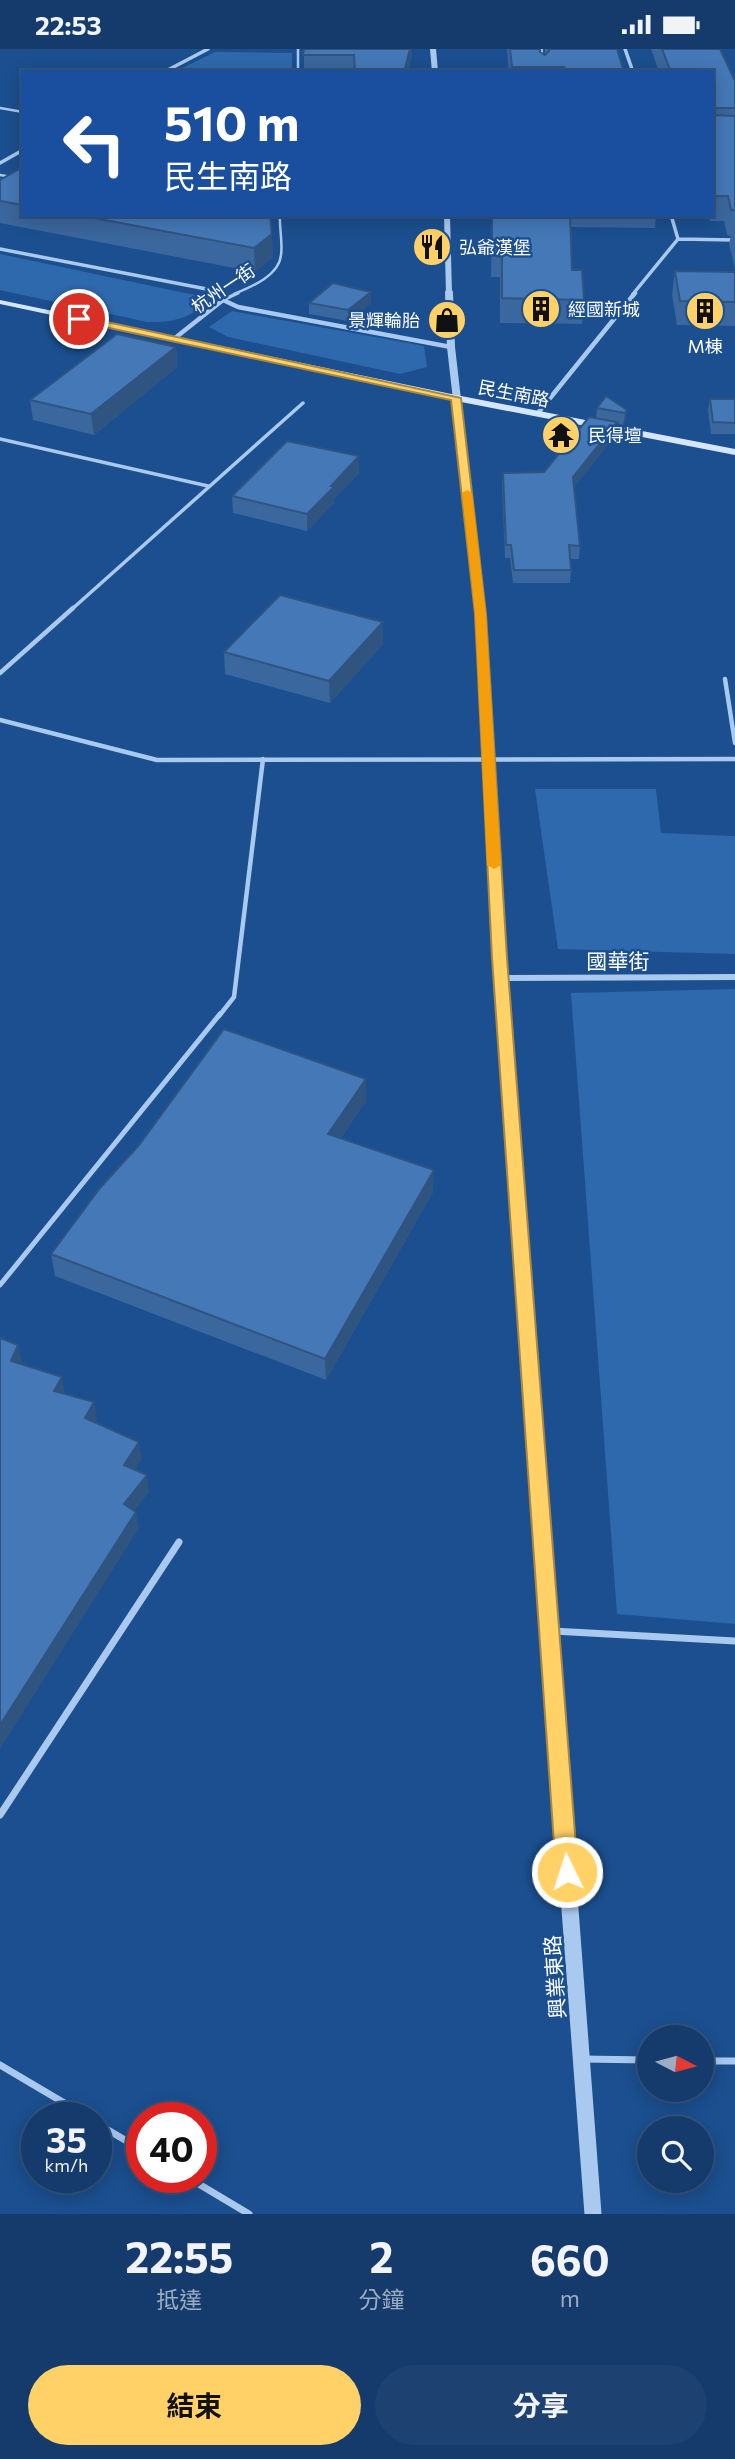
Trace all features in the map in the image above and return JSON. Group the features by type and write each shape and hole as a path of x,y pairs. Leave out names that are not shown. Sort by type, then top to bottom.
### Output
{"main road":[{"name":"民生南路","path":"0,302 538,413 582,426 735,452"}],"street":[{"path":"168,70 208,49"},
{"path":"433,49 435,70"},
{"path":"541,49 543,70"},
{"path":"625,49 632,70"},
{"path":"0,163 21,151"},
{"name":"興業東路","path":"447,217 451,347 481,614 501,978 593,2214"},
{"path":"672,217 678,239"},
{"path":"678,239 735,240"},
{"path":"538,413 678,239"},
{"path":"0,249 222,292 223,300 238,307 451,347"},
{"name":"杭州一街","path":"175,338 223,300"},
{"name":"國華街","path":"501,978 735,977"}],"lane":[{"path":"298,49 298,70"},
{"path":"0,108 21,112"},
{"path":"0,174 21,179"},
{"name":"杭州一街","path":"223,300 272,272 281,259 278,231 280,217"},
{"path":"0,673 303,403"},
{"path":"0,439 208,486"},
{"path":"725,679 735,743"},
{"path":"0,720 157,760 735,759"},
{"path":"0,1285 234,997 263,759"},
{"path":"0,1815 179,1542"},
{"path":"550,1631 735,1641"},
{"path":"581,2059 637,2060"},
{"path":"714,2061 735,2061"},
{"path":"0,2065 63,2102"},
{"path":"214,2193 249,2214"}],"shaded area":[{"path":"215,52 292,53 292,70 178,70"},
{"path":"0,254 209,298 182,318 147,322 0,290"},
{"path":"232,311 424,346 427,367 400,374 228,337 209,327"},
{"path":"535,789 656,789 661,833 735,836 735,954 558,949"},
{"path":"735,989 735,1624 617,1614 571,993"}],"building":[{"path":"304,49 410,49 405,70 355,70 354,55 303,55"},
{"path":"510,49 540,49 545,55 549,49 617,49 623,70 566,70 564,67 512,67"},
{"path":"662,49 720,49 735,81 735,108 714,109 714,70 670,70"},
{"path":"714,115 735,116 735,210 731,210 728,196 714,196"},
{"path":"21,168 21,205 0,201 0,180"},
{"path":"89,217 270,217 272,234 254,248"},
{"path":"492,217 570,217 572,270 582,270 584,300 502,298 502,253 492,253"},
{"path":"675,271 735,272 735,302 680,301"},
{"path":"333,283 371,292 348,310 309,303"},
{"path":"117,334 176,347 91,414 30,400"},
{"path":"606,396 627,410 625,413 597,408"},
{"path":"710,399 735,399 735,423 713,422"},
{"path":"589,417 617,422 573,477 580,546 569,545 571,570 514,570 511,545 506,545 503,473 544,472"},
{"path":"287,441 359,456 307,514 232,496"},
{"path":"280,595 383,622 329,681 224,652"},
{"path":"224,1029 366,1079 328,1134 434,1170 325,1359 51,1254 100,1188 139,1145"},
{"path":"0,1338 18,1345 11,1361 62,1377 54,1391 94,1402 85,1418 139,1442 124,1465 147,1475 124,1504 136,1512 0,1725"}],"slow traffic":[{"path":"467,493 481,614 494,865"}],"place":[{"name":"弘爺漢堡","path":"432,247"},
{"name":"經國新城","path":"541,309"},
{"name":"M棟","path":"705,311"},
{"name":"景輝輪胎","path":"447,320"},
{"name":"民得壇","path":"561,435"}],"route":[{"path":"79,319 456,398 481,614 499,958 567,1872"}]}
